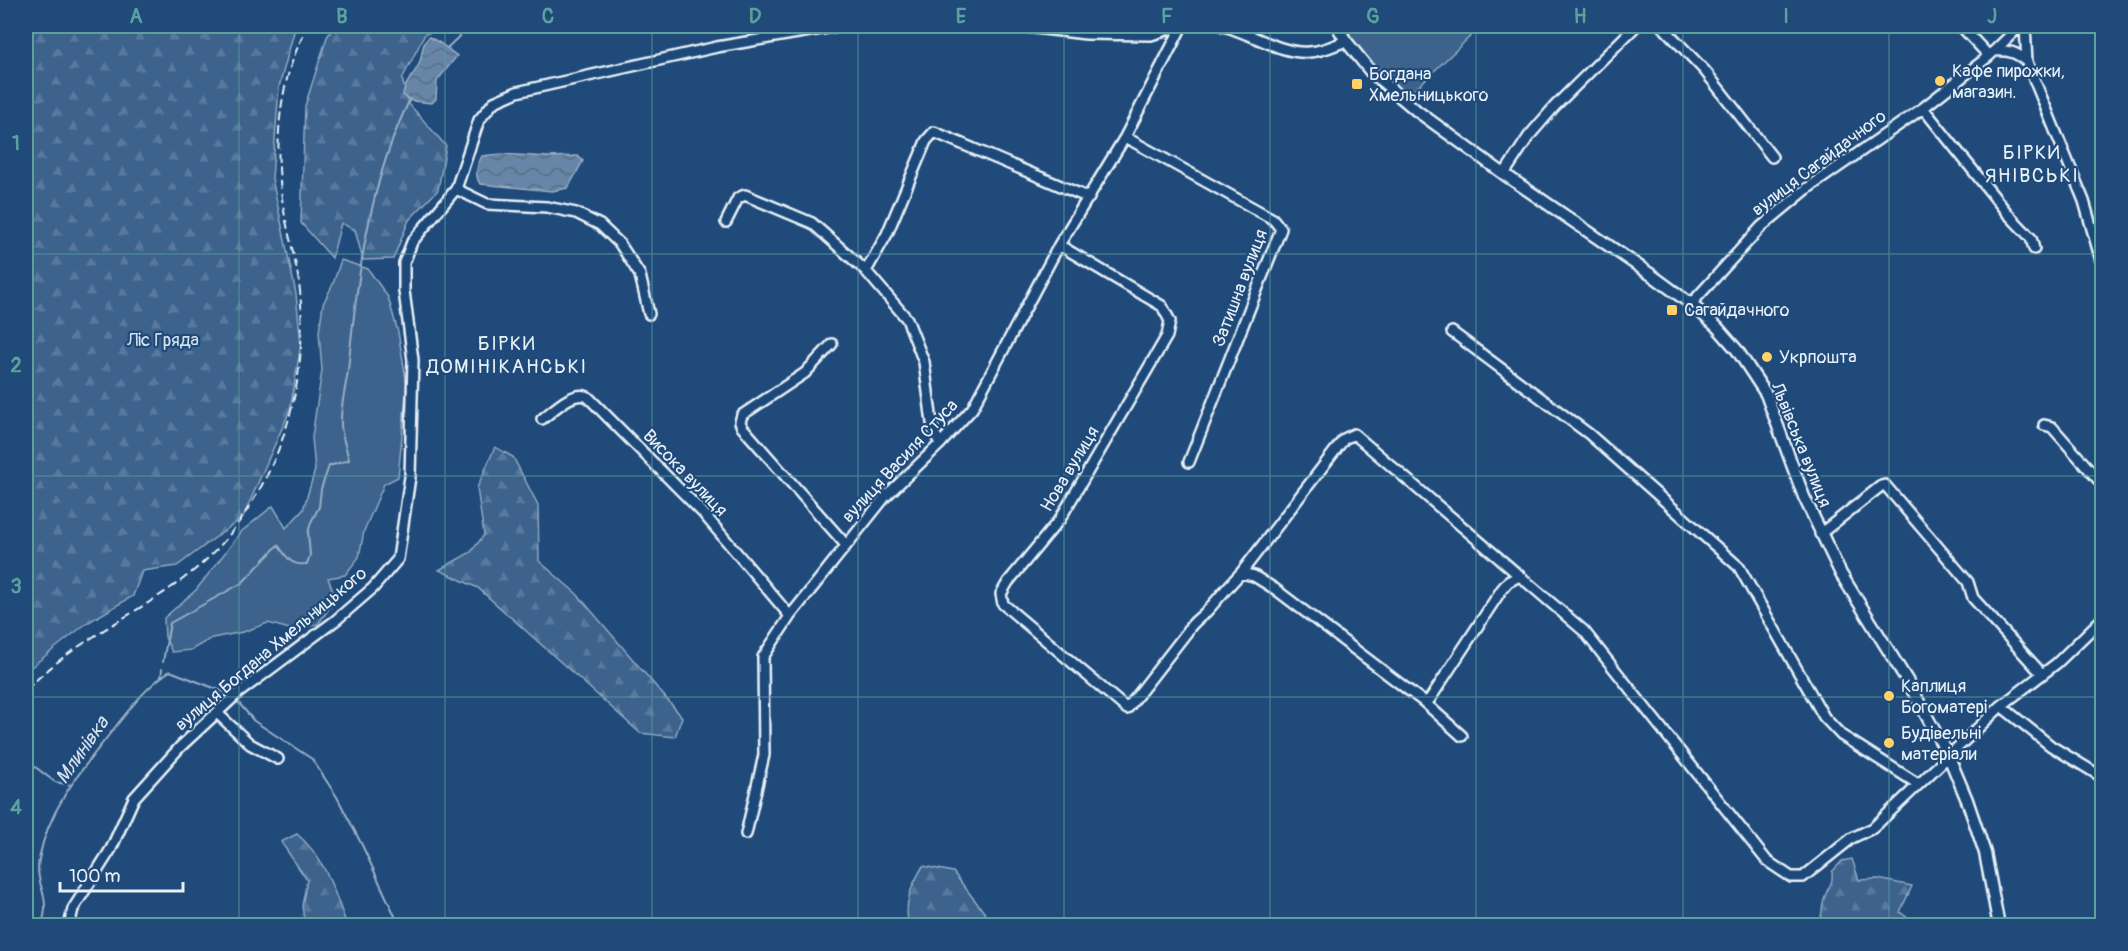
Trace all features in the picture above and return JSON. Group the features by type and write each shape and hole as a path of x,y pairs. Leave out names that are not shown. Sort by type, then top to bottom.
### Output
{"main road":[{"name":"Львівська вулиця","path":"1337,26 1371,72 1416,111 1691,304 1737,350 1766,394 1804,496 1840,574 1908,682 1949,758 1967,800 1985,853 2000,926"}],"street":[{"name":"вулиця Богдана Хмельницького","path":"69,926 73,909 111,849 134,798 180,747 237,694 366,595 398,559 410,477 413,360 404,291 404,263 412,242 456,189 479,120 494,102 517,92 717,47 839,26"},
{"path":"1017,26 1086,34 1151,35 1181,26"},
{"name":"вулиця Василя Стуса","path":"746,834 764,755 763,657 790,616 885,497 940,444 972,409 1059,246 1125,137 1181,26"},
{"path":"1223,26 1237,29 1280,48 1309,52 1346,41"},
{"path":"1504,174 1529,136 1555,106 1636,26"},
{"path":"1662,26 1706,71 1772,157"},
{"path":"1961,26 1991,54 2011,51 2019,54 2027,62"},
{"name":"вулиця Сагайдачного","path":"1691,304 1761,227 1808,188 1923,108 1991,54 2020,26"},
{"path":"2025,26 2027,62 2084,201 2103,264"},
{"path":"1923,108 2008,214 2031,238 2034,249"},
{"path":"866,271 887,234 926,141 934,132 1089,198"},
{"name":"Затишна вулиця","path":"1125,137 1273,219 1281,229 1189,462"},
{"path":"456,189 487,204 547,207 576,213 600,225 620,244 640,275 649,314"},
{"path":"726,222 738,198 745,195 812,223 866,271 907,319 924,362 933,430 940,444"},
{"name":"Нова вулиця","path":"1059,246 1162,306 1170,321 1167,336 1060,519 1008,582 1001,594 1003,604 1127,709 1191,624 1206,613 1241,573"},
{"path":"1452,332 1589,434 1739,567 1824,717 1841,735 1918,783"},
{"path":"832,344 816,358 805,373 742,416 740,422 846,545"},
{"name":"Висока вулиця","path":"542,419 575,395 582,394 588,397 703,513 790,616"},
{"path":"2044,425 2052,428 2103,484"},
{"path":"1462,736 1424,702 1275,589 1254,576 1241,573 1344,439 1354,434 1584,631 1767,861 1791,877 1803,877 1852,838 1873,828 2001,706 2057,663 2103,618"},
{"path":"1820,534 1885,485 1968,582 1973,598 2042,674"},
{"path":"1424,702 1430,699 1502,589 1508,582 1520,576"},
{"path":"2001,706 2051,746 2103,777"},
{"path":"217,713 250,744 278,759"}],"green space":[{"name":"Ліс Гряда","path":"26,26 298,26 294,32 279,87 272,178 296,294 301,344 290,410 243,517 177,566 142,571 133,596 87,623 26,671"},
{"path":"334,26 450,26 425,34 402,79 409,104 446,146 438,190 409,220 393,259 363,260 355,230 341,223 332,258 301,223 305,106 327,37"},
{"path":"1337,26 1481,26 1404,100 1371,72"},
{"path":"341,260 368,269 388,297 398,332 407,384 398,477 384,484 364,531 359,557 345,575 328,578 336,599 318,624 293,630 268,623 243,632 212,638 191,650 172,652 165,637 164,618 196,590 242,531 273,506 286,528 303,510 315,470 312,437 322,370 319,332 323,304"},
{"path":"495,447 513,457 538,505 539,561 577,594 682,717 675,737 640,733 478,588 439,570 471,552 484,535 477,488"},
{"path":"297,834 316,854 333,888 347,925 305,925 302,906 307,880 281,842"},
{"path":"1852,859 1859,880 1878,879 1912,886 1900,912 1917,925 1819,925 1832,872 1842,861"},
{"path":"923,866 953,872 994,925 909,925 908,902 912,887"}],"water":[{"path":"429,37 457,56 437,81 436,99 432,103 412,101 403,95 404,91 419,64 423,46"},
{"path":"501,154 578,156 583,161 568,188 552,191 480,184 477,170 482,156"}],"waterway":[{"path":"447,48 470,26"},
{"path":"163,662 170,623 242,583 278,545 293,562 307,564 310,555 308,533 319,507 321,489 329,466 349,460 342,433 341,417 361,266 367,231 384,164 410,99"},
{"name":"Млинівка","path":"161,677 162,669"},
{"name":"Млинівка","path":"42,926 45,902 38,867 51,822 59,804 80,772 128,711 147,689 170,671 232,695"},
{"name":"Млинівка","path":"238,702 254,721 312,759 337,797 362,845 395,916 396,926"},
{"path":"26,760 55,782 71,785"}],"railway":[{"path":"26,690 64,657 180,581 217,549 251,503 280,447 296,386 302,323 299,281 281,187 280,116 290,70 308,26"}],"place":[{"name":"Кафе пирожки, магазин.","path":"1940,81"},
{"name":"Богдана Хмельницького","path":"1357,84"},
{"name":"Сагайдачного","path":"1672,310"},
{"name":"Укрпошта","path":"1767,357"},
{"name":"Каплиця Богоматері","path":"1889,696"},
{"name":"Будівельні матеріали","path":"1889,743"}],"district":[{"name":"БІРКИ ЯНІВСЬКІ","path":"2032,164"},
{"name":"БІРКИ ДОМІНІКАНСЬКІ","path":"507,354"}]}
